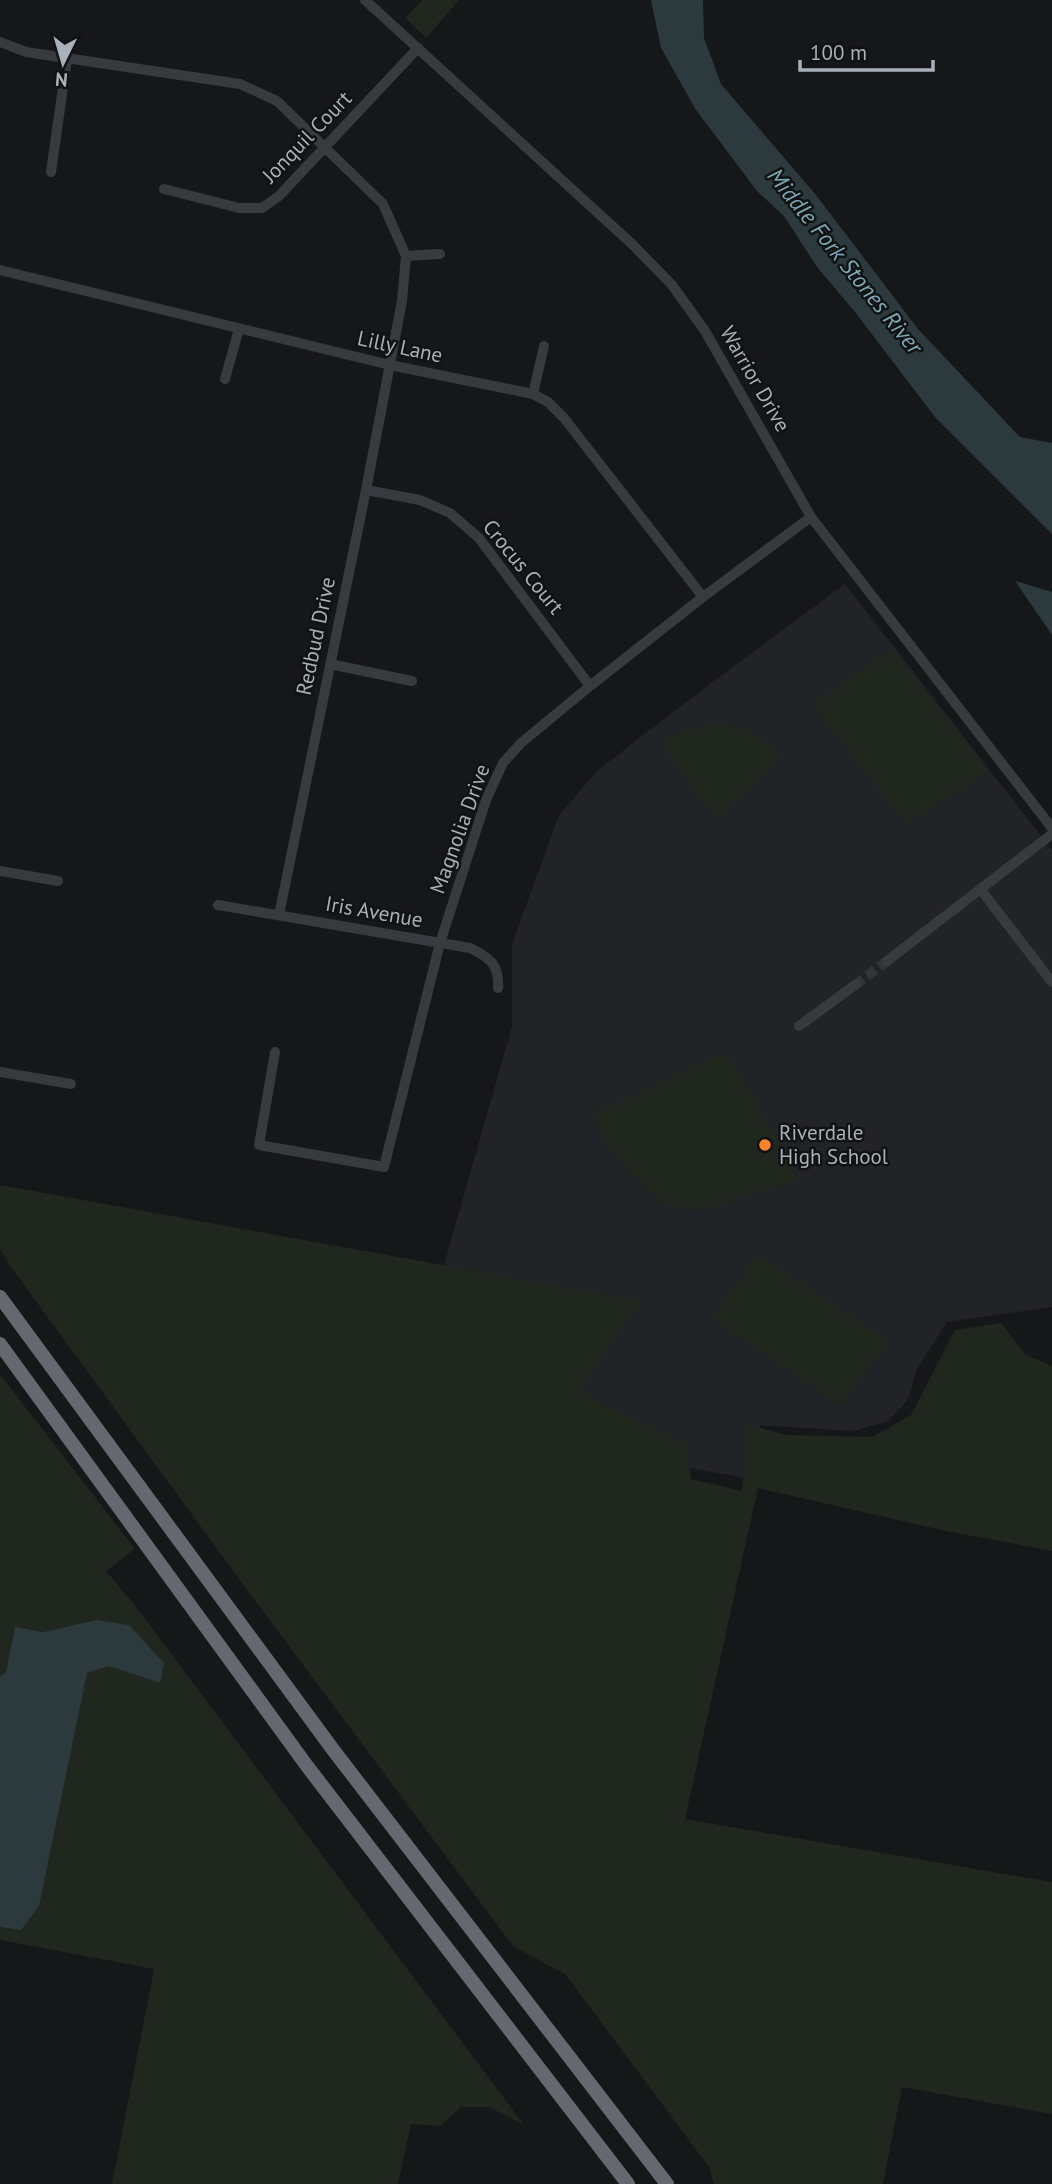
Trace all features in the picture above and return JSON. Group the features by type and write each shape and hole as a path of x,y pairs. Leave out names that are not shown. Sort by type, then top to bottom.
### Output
{"highway":[{"path":"0,1297 334,1751 667,2184"},
{"path":"0,1344 307,1766 628,2184"}],"street":[{"name":"Warrior Drive","path":"365,0 632,244 672,285 705,331 811,517 1052,828"},
{"path":"0,42 26,52 240,84 277,101 383,204 406,256 440,254"},
{"name":"Jonquil Court","path":"164,189 239,208 262,208 279,196 418,48"},
{"path":"51,172 67,59"},
{"name":"Redbud Drive","path":"279,915 390,366 402,301 406,256"},
{"name":"Lilly Lane","path":"0,270 390,366 533,394 548,402 564,418 703,597"},
{"path":"225,379 239,329"},
{"path":"533,394 544,346"},
{"name":"Crocus Court","path":"366,489 421,500 450,513 479,538 590,686"},
{"name":"Magnolia Drive","path":"275,1052 259,1146 384,1167 440,943 486,800 503,763 521,743 590,686 811,517"},
{"path":"330,664 412,681"},
{"path":"887,961 1052,834"},
{"path":"0,871 58,881"},
{"path":"981,890 1052,982"},
{"name":"Iris Avenue","path":"218,905 470,948 495,964 498,988"},
{"path":"799,1026 855,985"},
{"path":"0,1072 71,1084"}],"shaded area":[{"path":"422,0 459,0 426,38 405,18"},
{"name":"Riverdale High School","path":"845,584 1052,850 1052,1307 947,1322 917,1369 908,1400 888,1421 854,1431 760,1425 751,1479 401,1416 512,1026 512,944 559,815 598,770"},
{"path":"892,649 989,771 906,825 812,704"},
{"path":"715,724 752,732 767,742 781,757 721,815 715,816 710,813 661,745 686,729"},
{"path":"721,1053 731,1057 799,1179 701,1210 679,1208 659,1200 610,1151 593,1114"},
{"path":"0,1185 642,1301 580,1390 606,1407 688,1443 691,1479 742,1491 748,1425 787,1435 872,1437 911,1415 955,1330 1001,1323 1025,1354 1052,1366 1052,1551 946,1531 758,1488 685,1819 1052,1882 1052,2114 902,2087 883,2184 714,2184 709,2167 565,1974 513,1946 247,1590 8,1263 0,1249"},
{"path":"758,1254 889,1342 841,1406 711,1319"},
{"path":"0,1374 135,1549 106,1571 134,1604 524,2125 489,2107 461,2107 440,2126 411,2124 398,2184 112,2184 154,1969 0,1940 0,1927 21,1929 87,1673 109,1665 160,1683 96,1620 43,1632 15,1627 6,1673 0,1677"}],"water":[{"name":"Middle Fork Stones River","path":"651,0 703,0 704,38 721,84 816,195 918,329 1020,437 1052,443 1052,534 935,417 817,267 784,216 757,191 696,110 661,48"},
{"path":"1015,581 1052,592 1052,635"},
{"path":"96,1620 129,1625 164,1663 160,1683 109,1666 87,1673 39,1906 21,1930 0,1927 0,1677 6,1672 15,1627 43,1632"}],"tunnel":[{"path":"855,985 887,961"}],"place":[{"name":"Riverdale High School","path":"765,1145"}]}
